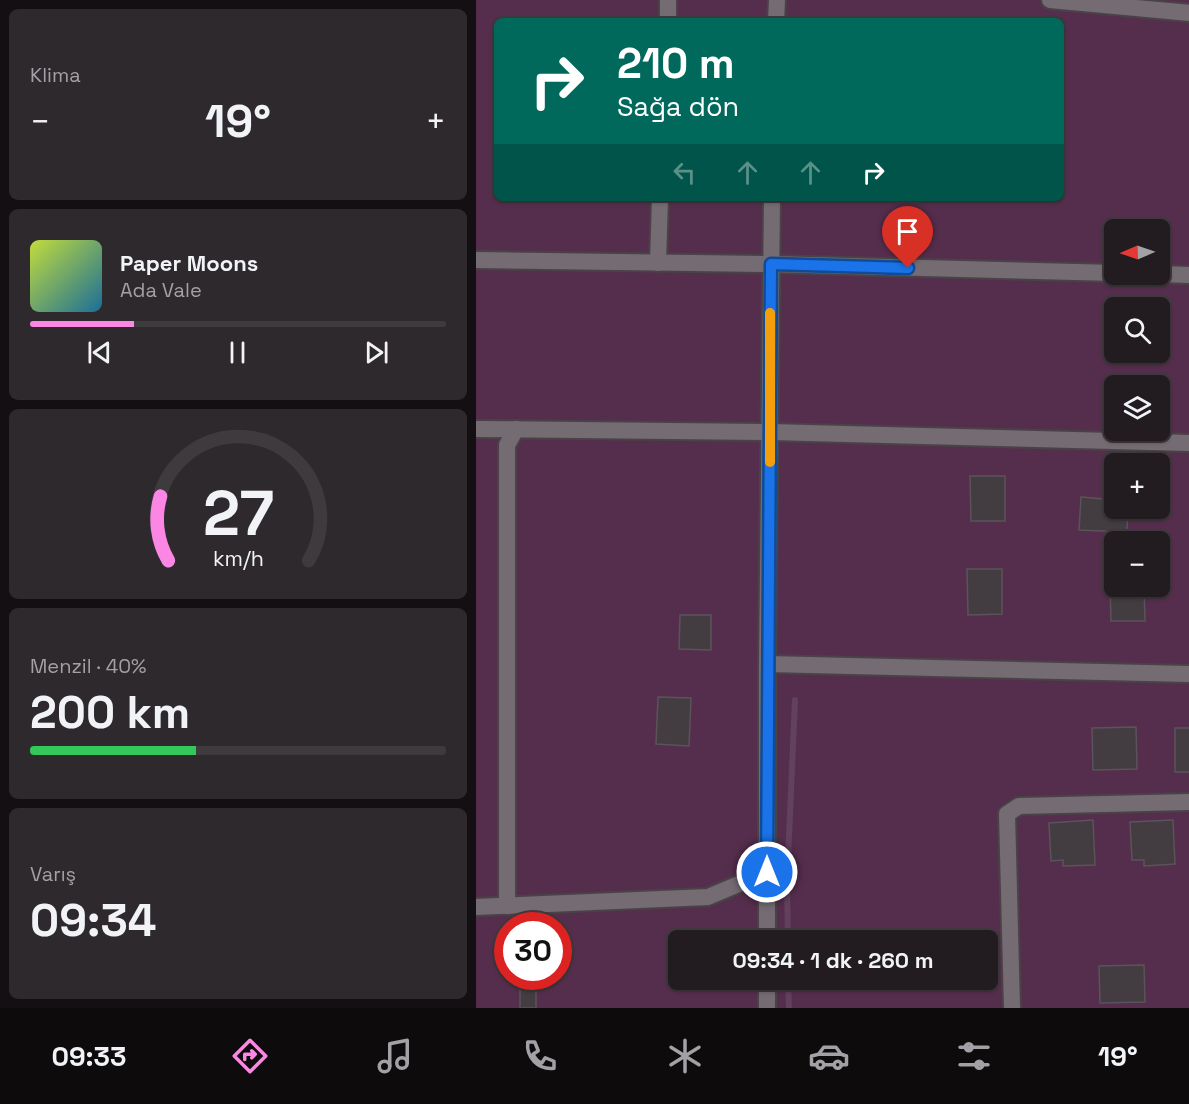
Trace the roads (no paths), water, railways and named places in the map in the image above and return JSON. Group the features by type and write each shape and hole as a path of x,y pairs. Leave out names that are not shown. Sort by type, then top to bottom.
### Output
{"street":[{"path":"668,0 668,18"},
{"path":"776,18 777,0"},
{"path":"1050,0 1190,13"},
{"path":"658,263 660,201"},
{"path":"767,930 767,664 772,201"},
{"path":"476,260 771,264 1104,273"},
{"path":"1170,274 1190,275"},
{"path":"476,429 770,432 1190,443"},
{"path":"507,906 507,445 516,429"},
{"path":"767,664 1190,674"},
{"path":"1012,1008 1007,813 1019,806 1190,802"},
{"path":"476,907 708,897 767,872"},
{"path":"767,990 767,1008"}],"waterway":[{"path":"788,930 787,882 795,700"},
{"path":"788,990 789,1008"}]}
